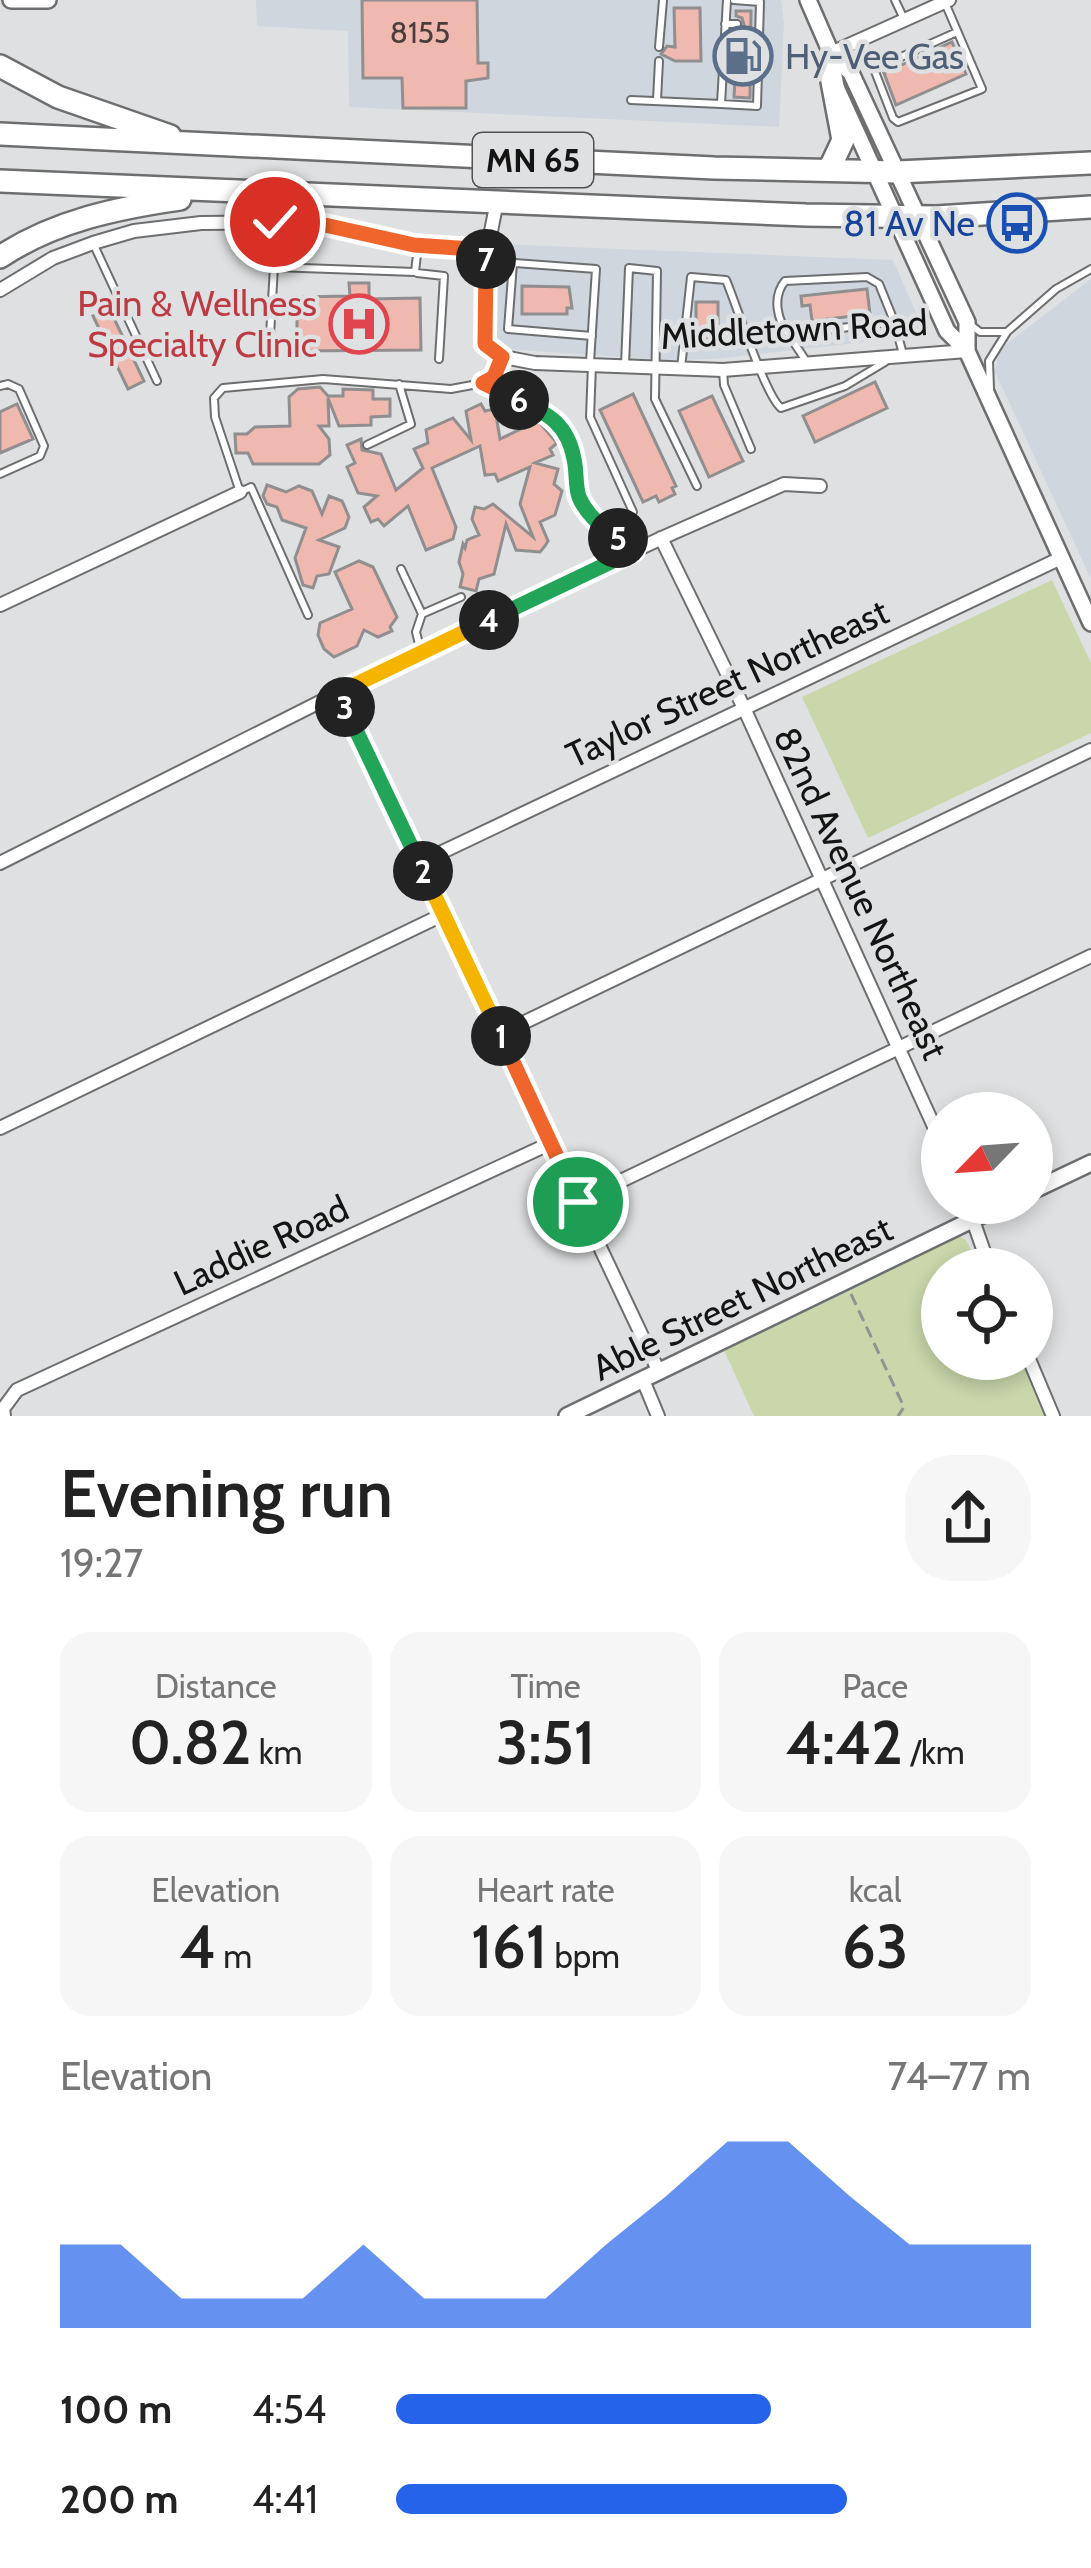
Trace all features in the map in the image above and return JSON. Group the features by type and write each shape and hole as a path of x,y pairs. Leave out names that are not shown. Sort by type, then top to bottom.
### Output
{"highway":[{"path":"829,170 843,140 831,65"},
{"path":"0,67 58,98 193,145"},
{"name":"MN 65","path":"0,134 897,172 1091,163"},
{"name":"MN 65","path":"0,181 918,218 1091,207"},
{"path":"0,257 85,218 233,192"}],"street":[{"path":"11,0 48,0"},
{"path":"808,0 892,216 947,331 967,351 1091,623"},
{"path":"831,65 938,2"},
{"path":"831,65 851,73 968,322 967,351"},
{"path":"497,202 486,256 485,344 502,357"},
{"path":"0,290 53,259 94,243 134,231 201,223 309,221 486,256"},
{"name":"Middletown Road","path":"502,357 535,363 723,370 967,351"},
{"path":"0,863 661,538 784,484 820,486"},
{"path":"0,605 240,492"},
{"name":"82nd Avenue Northeast","path":"661,538 921,1094"},
{"name":"Taylor Street Northeast","path":"419,863 1060,557"},
{"path":"338,693 578,1202 651,1376 658,1416"},
{"path":"500,1034 1091,750"},
{"path":"0,1128 443,914"},
{"path":"578,1202 1091,956"},
{"name":"Laddie Road","path":"3,1413 17,1390 551,1143"},
{"path":"1053,1181 1091,1163"},
{"name":"Able Street Northeast","path":"568,1416 845,1282 948,1224"},
{"path":"1038,1380 1053,1416"}],"lane":[{"path":"659,47 663,0"},
{"path":"631,100 757,106 754,73 760,2 730,0 721,104"},
{"path":"895,0 904,19"},
{"path":"938,2 957,32 982,89 904,122 893,118 874,69 957,32"},
{"path":"725,24 737,24"},
{"path":"724,41 736,41"},
{"path":"724,56 736,56"},
{"path":"656,101 659,62"},
{"path":"723,71 735,72"},
{"path":"722,88 734,89"},
{"path":"268,352 275,222"},
{"path":"94,243 157,381"},
{"path":"416,272 418,246"},
{"path":"486,256 513,263 596,269 590,417 633,512"},
{"path":"513,263 508,329 592,336"},
{"path":"274,267 444,276 439,359"},
{"path":"625,366 629,268 648,268 657,271 656,399 697,486"},
{"path":"992,404 989,361 1007,332 1055,289 1091,268"},
{"path":"681,368 691,277 726,280 771,400 781,408 845,386 901,354 879,284 867,277 785,281 777,309 806,362"},
{"path":"789,335 894,321"},
{"path":"968,322 980,332 1007,332"},
{"path":"308,615 250,487 240,492 215,416 214,398 224,388 323,380 451,389 494,377 502,357"},
{"path":"723,370 724,385 751,449"},
{"path":"483,383 546,412 565,428 578,494 592,520 634,551"},
{"path":"367,445 411,424 400,384"},
{"path":"0,386 20,389 44,446 40,456 0,474"},
{"path":"401,568 422,614 416,632 421,652"},
{"path":"422,614 461,597"}],"path":[{"path":"845,1282 904,1407 898,1416"}],"shaded area":[{"path":"256,0 781,0 779,127 349,107 348,31 257,26"},
{"path":"494,244 893,260 926,335 715,359 504,349 489,327"},
{"path":"1091,279 1091,579 995,372 1000,349"}],"green space":[{"path":"1052,580 1091,663 1091,733 868,838 802,697"},
{"path":"955,1234 970,1248 926,1248"},
{"path":"921,1250 921,1380 1031,1380 1047,1416 754,1416 722,1346"}],"building":[{"path":"362,0 477,0 478,63 488,63 488,78 466,81 466,108 403,108 402,78 363,78"},
{"path":"674,8 700,8 701,61 675,61 661,54 667,46 675,47"},
{"name":"Hy-Vee Gas","path":"736,11 751,11 750,98 734,97 735,79 742,71 735,64 743,57 738,49 743,40 735,32 744,25"},
{"path":"952,42 966,74 896,105 884,73"},
{"name":"Pain & Wellness Specialty Clinic","path":"349,283 369,283 369,299 420,298 421,350 297,351 297,297 350,296"},
{"path":"522,286 569,287 572,308 567,308 567,314 522,314"},
{"path":"867,289 870,314 812,321 810,305 802,306 801,296"},
{"path":"696,302 718,302 718,339 696,339"},
{"path":"109,308 144,381 128,389 93,316"},
{"path":"875,382 887,408 815,442 803,416"},
{"path":"320,387 328,396 343,396 343,389 373,390 373,399 390,399 390,416 371,417 371,425 339,426 328,398 329,426 319,426 329,439 330,455 319,464 253,464 248,453 236,453 235,434 247,434 255,427 290,426 289,397 298,389"},
{"path":"633,394 676,486 672,488 675,494 659,502 656,496 643,502 600,410"},
{"path":"712,396 743,461 709,477 679,411"},
{"path":"17,404 33,439 0,453 0,412"},
{"path":"481,404 485,411 495,409 500,439 538,421 557,443 550,449 553,455 535,463 558,469 554,484 562,491 555,515 540,522 548,541 540,552 516,550 506,524 494,574 479,579 476,591 460,587 459,562 463,544 465,548 467,540 479,535 472,519 475,507 493,504 533,537 520,504 530,467 498,481 495,474 485,475 480,446 432,468 456,527 453,539 426,550 408,506 384,526 378,519 371,522 364,507 377,496 358,493 347,467 355,463 347,445 361,439 362,450 381,454 396,490 423,468 414,449 428,443 426,430 453,418 471,440 466,411"},
{"path":"267,485 286,492 299,486 312,491 322,514 329,496 342,501 349,517 345,528 319,540 339,547 329,574 317,576 313,588 303,585 295,558 306,528 282,520 277,507 267,504 263,496"},
{"path":"359,561 373,567 397,617 392,631 378,637 364,630 357,646 334,657 318,635 320,623 352,609 335,572"}],"place":[{"name":"Hy-Vee Gas","path":"743,56"},
{"name":"81 Av Ne","path":"1017,223"},
{"name":"Pain & Wellness Specialty Clinic","path":"359,324"}],"route":[{"path":"275,222 309,221 414,245 486,250 482,327 485,344 502,357 494,377 483,383 546,412 565,428 578,494 592,520 634,551 338,693 578,1202"}]}
